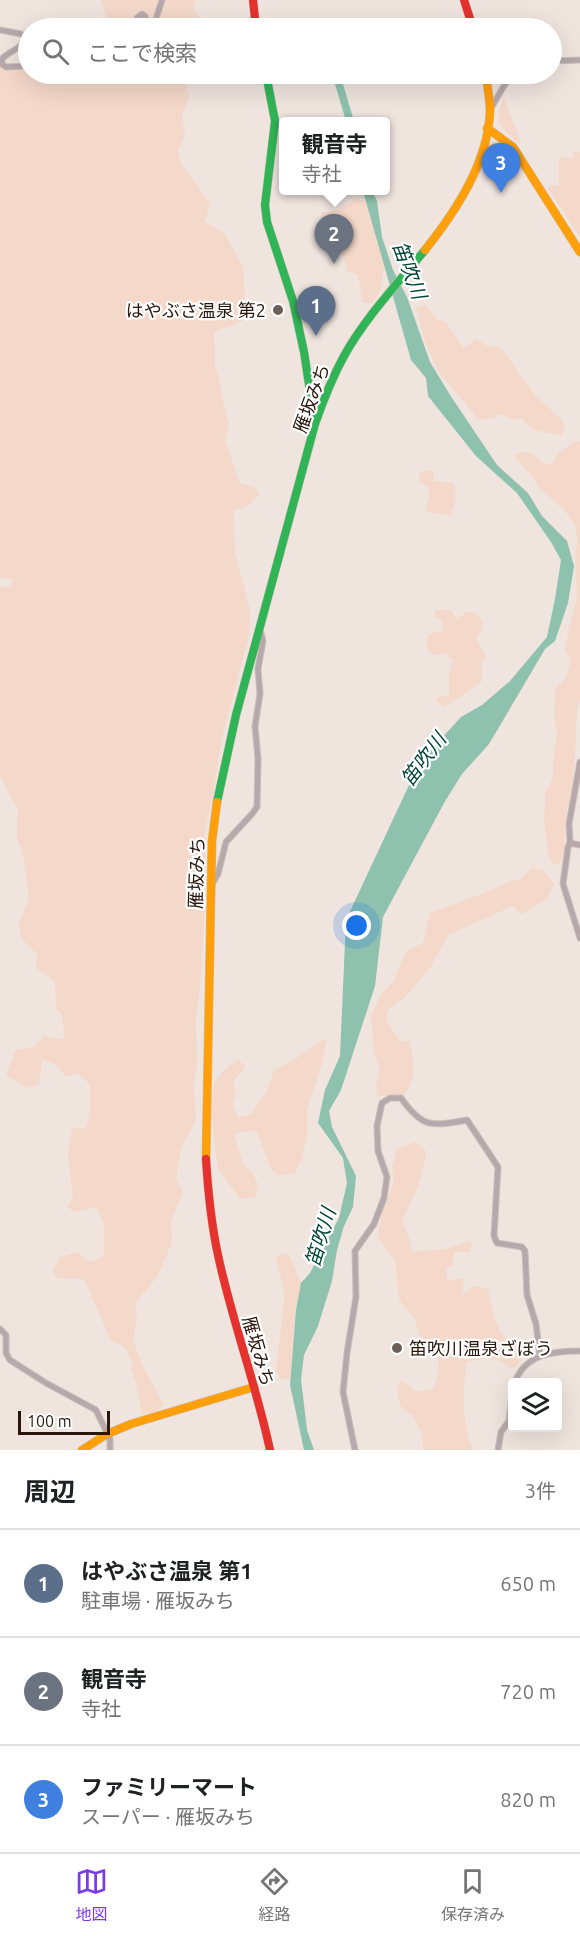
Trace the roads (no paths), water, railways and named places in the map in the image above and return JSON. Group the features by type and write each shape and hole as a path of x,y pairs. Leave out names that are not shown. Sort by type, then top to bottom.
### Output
{"main road":[{"path":"253,0 255,18"},
{"path":"464,0 470,18"},
{"path":"268,84 274,121 265,205 267,222 293,301 304,352 315,424"},
{"path":"481,159 489,111 489,84"},
{"path":"487,128 513,147 580,252"},
{"path":"481,159 491,148 498,145 513,147"},
{"name":"雁坂みち","path":"270,1450 218,1255 208,1196 205,1138 210,886 214,815 224,761 315,424 330,382 342,358 370,316 450,216 468,187 481,159"},
{"path":"82,1450 107,1434 131,1425 254,1387"}],"street":[{"path":"156,18 162,0"},
{"path":"0,30 18,33"},
{"path":"18,47 4,56 2,64 6,67 18,66"},
{"path":"562,61 580,60"},
{"path":"489,111 505,84"},
{"path":"210,886 218,874 226,842 257,807 258,759 255,733 260,694 258,669 263,641 260,628"},
{"path":"580,762 569,824 570,843 563,884 580,938"},
{"path":"570,843 580,845"},
{"path":"356,1450 343,1392 356,1297 355,1251 374,1224 384,1198 387,1177 378,1151 377,1126 382,1103 390,1098 400,1098 421,1121 437,1125 467,1120 498,1167 494,1236 497,1243 522,1247 525,1251 527,1295 536,1324 540,1356"},
{"path":"0,1329 6,1335 6,1353 10,1360 96,1410 110,1439 110,1450"},
{"path":"517,1378 532,1359 580,1351"},
{"path":"498,1450 501,1432 508,1422"}],"place":[{"name":"ファミリーマート","path":"501,193"},
{"name":"観音寺","path":"334,264"},
{"name":"はやぶさ温泉 第2","path":"278,310"},
{"name":"はやぶさ温泉 第1","path":"316,336"},
{"name":"笛吹川温泉ざぼう","path":"397,1348"}],"water label":[{"name":"笛吹川","path":"410,270"},
{"name":"笛吹川","path":"423,759"},
{"name":"笛吹川","path":"320,1237"}]}
